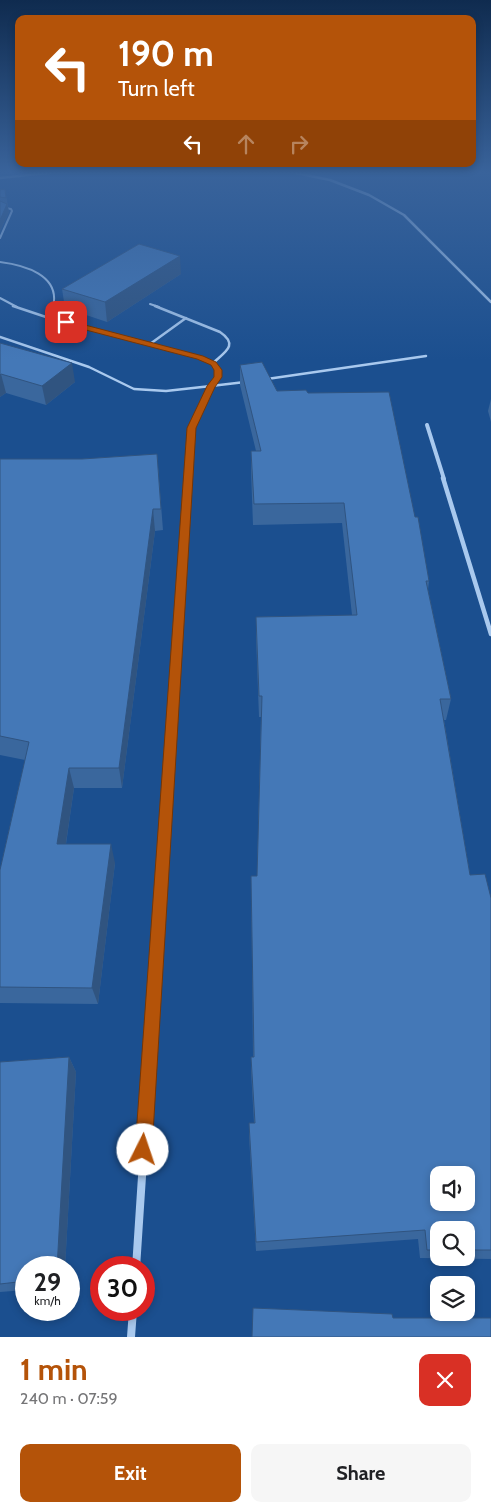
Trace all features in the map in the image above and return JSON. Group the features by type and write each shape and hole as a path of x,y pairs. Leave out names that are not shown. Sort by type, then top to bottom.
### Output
{"street":[{"path":"423,234 491,302"},
{"path":"428,425 491,634"},
{"path":"137,1256 191,428"},
{"path":"131,1337 132,1321"}],"lane":[{"path":"0,262 30,267 50,284 54,299 49,318"},
{"path":"0,298 10,305 49,318 200,357 214,363 218,370 218,377 211,386 191,428"},
{"path":"150,304 220,332 227,337 230,343 229,348 214,363"},
{"path":"150,344 186,318"},
{"path":"0,337 76,361 104,372 130,388 140,391 153,392 250,381"},
{"path":"260,380 426,356"}],"building":[{"path":"139,244 180,256 105,302 62,289"},
{"path":"0,343 72,363 42,386 0,375"},
{"path":"262,362 277,391 306,390 308,393 389,392 415,517 418,517 429,581 426,581 451,699 440,699 470,875 485,874 491,898 491,1250 475,1250 475,1221 430,1221 430,1250 427,1250 425,1230 256,1242 249,1123 255,1123 251,1057 254,1057 251,876 257,876 262,696 259,696 256,617 357,615 344,503 254,504 251,451 261,451 240,365"},
{"path":"157,454 161,509 153,509 119,768 69,768 57,844 111,844 92,988 0,987 0,870 29,742 0,736 0,459 82,459"},
{"path":"69,1057 58,1256 15,1256 15,1282 0,1284 0,1062"},
{"path":"253,1308 392,1314 393,1318 430,1318 430,1321 475,1321 475,1318 491,1318 491,1337 252,1337"}],"route":[{"path":"66,322 200,357 214,363 218,370 218,377 211,386 191,428 143,1150"}]}
